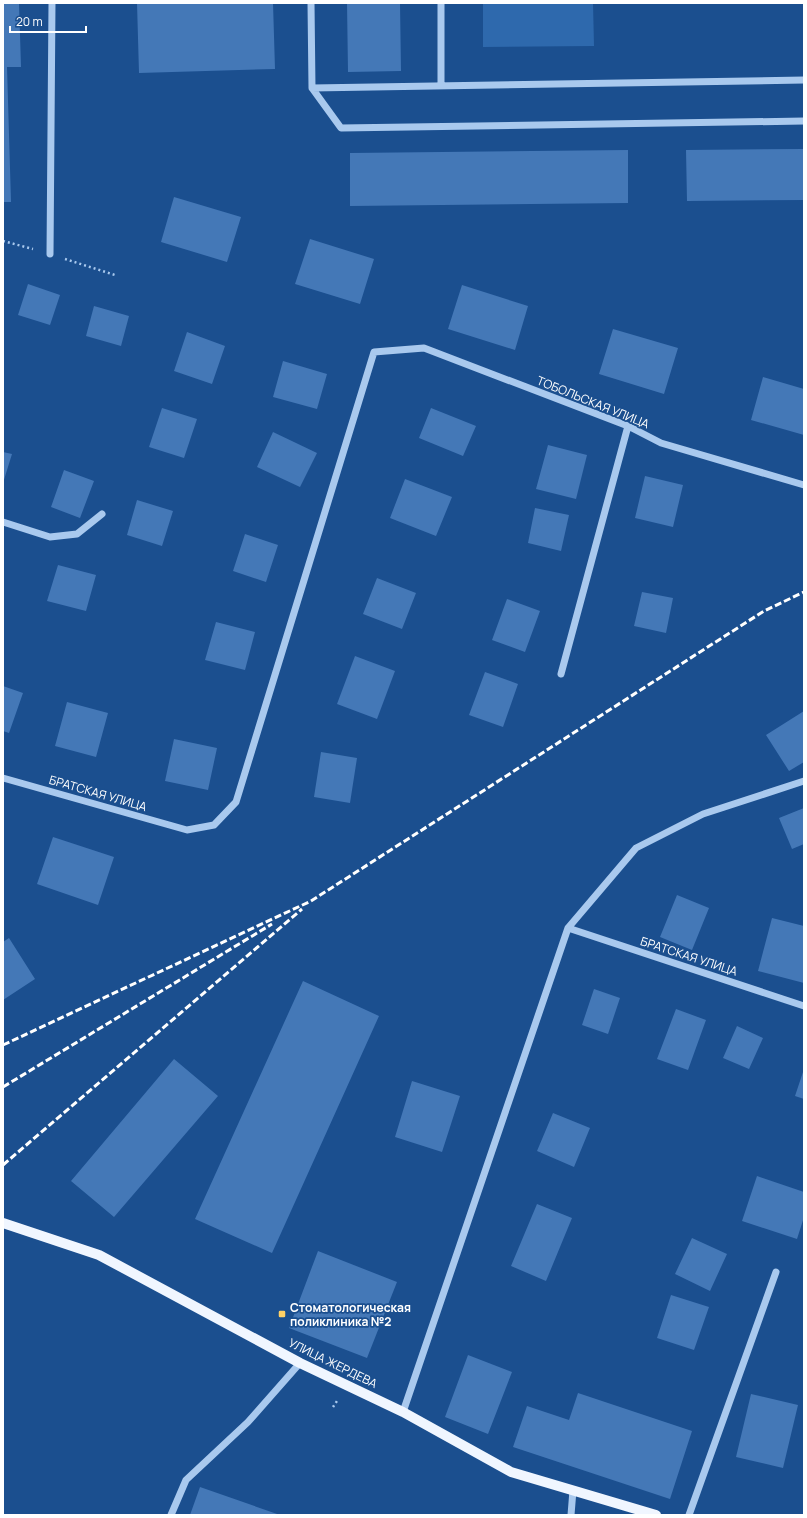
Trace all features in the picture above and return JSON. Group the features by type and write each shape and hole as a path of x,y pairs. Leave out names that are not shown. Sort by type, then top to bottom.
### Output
{"main road":[{"name":"УЛИЦА ЖЕРДЕВА","path":"3,1223 99,1255 300,1363 403,1412 510,1472 656,1515"}],"street":[{"path":"50,254 52,3"},
{"path":"311,3 312,88 341,128 804,121"},
{"path":"441,3 441,85"},
{"path":"312,88 804,80"},
{"name":"ТОБОЛЬСКАЯ УЛИЦА","path":"187,830 214,825 236,802 374,352 424,348 628,426 661,443 804,485"},
{"path":"561,674 628,426"},
{"path":"3,522 50,537 77,534 102,514"},
{"name":"БРАТСКАЯ УЛИЦА","path":"3,778 187,830"},
{"path":"403,1412 568,928 636,848 703,814 804,781"},
{"name":"БРАТСКАЯ УЛИЦА","path":"568,928 804,1006"},
{"path":"689,1515 776,1272"},
{"path":"171,1515 186,1480 248,1422 300,1363"},
{"path":"571,1515 573,1490"}],"path":[{"path":"3,241 50,254 115,275"}],"shaded area":[{"path":"483,3 593,3 594,46 483,47"}],"building":[{"path":"3,3 19,3 21,67 7,67 11,202 3,202"},
{"path":"137,3 273,3 275,69 139,73"},
{"path":"347,3 400,3 401,71 348,72"},
{"path":"804,149 804,200 687,201 686,150"},
{"path":"628,150 628,203 350,206 350,153"},
{"path":"174,197 241,217 227,262 161,242"},
{"path":"310,239 374,259 360,304 295,284"},
{"path":"28,284 60,295 50,325 18,315"},
{"path":"462,285 528,306 515,350 448,329"},
{"path":"94,306 129,316 121,346 86,336"},
{"path":"613,329 678,348 664,394 599,374"},
{"path":"187,332 225,346 212,384 174,371"},
{"path":"283,361 327,374 317,409 273,397"},
{"path":"763,377 804,389 804,435 751,420"},
{"path":"162,408 197,419 184,458 149,447"},
{"path":"431,408 476,426 463,456 419,438"},
{"path":"273,432 317,453 300,487 257,467"},
{"path":"548,445 587,455 576,499 536,489"},
{"path":"3,452 12,454 3,483"},
{"path":"64,470 94,481 80,518 51,507"},
{"path":"645,476 683,485 673,527 635,518"},
{"path":"405,479 452,497 436,536 390,518"},
{"path":"137,500 173,511 162,546 127,535"},
{"path":"535,508 569,515 561,551 528,543"},
{"path":"245,534 278,545 266,582 233,571"},
{"path":"58,565 96,575 86,611 47,601"},
{"path":"377,578 416,593 402,629 363,614"},
{"path":"642,592 673,598 666,633 634,626"},
{"path":"507,599 540,611 525,652 492,640"},
{"path":"216,622 255,632 245,670 205,660"},
{"path":"355,656 395,671 377,719 337,704"},
{"path":"485,672 518,684 503,727 469,715"},
{"path":"3,686 23,693 9,733 3,731"},
{"path":"67,702 108,713 96,757 55,746"},
{"path":"804,711 804,762 789,771 766,735"},
{"path":"174,739 217,748 208,790 165,781"},
{"path":"321,752 357,758 350,803 314,797"},
{"path":"804,808 804,844 792,849 779,818"},
{"path":"53,837 114,857 98,905 37,884"},
{"path":"677,895 709,908 692,950 660,937"},
{"path":"772,918 804,926 804,983 758,971"},
{"path":"9,938 35,979 3,1000 3,942"},
{"path":"303,981 379,1016 272,1253 195,1219"},
{"path":"594,989 620,998 608,1034 582,1025"},
{"path":"676,1009 706,1020 688,1070 657,1059"},
{"path":"737,1026 763,1038 749,1069 723,1058"},
{"path":"174,1059 218,1096 114,1217 71,1181"},
{"path":"804,1069 804,1099 795,1096"},
{"path":"412,1081 460,1096 442,1152 395,1137"},
{"path":"553,1113 590,1128 574,1167 537,1151"},
{"path":"757,1176 804,1192 804,1217 797,1239 742,1221"},
{"path":"537,1204 572,1218 546,1281 511,1266"},
{"path":"692,1238 727,1254 710,1291 675,1274"},
{"path":"318,1251 397,1282 367,1358 289,1328"},
{"path":"671,1295 709,1307 694,1350 657,1338"},
{"path":"468,1355 512,1372 488,1434 445,1417"},
{"path":"578,1393 692,1431 670,1499 513,1447 527,1406 569,1420"},
{"path":"751,1394 798,1405 783,1468 736,1457"},
{"path":"200,1487 280,1515 190,1515"}],"railway":[{"path":"3,1045 311,901 764,611 804,592"},
{"path":"3,1165 302,909"},
{"path":"3,1087 272,924"}],"place":[{"name":"Стоматологическая поликлиника №2","path":"282,1314"}]}
